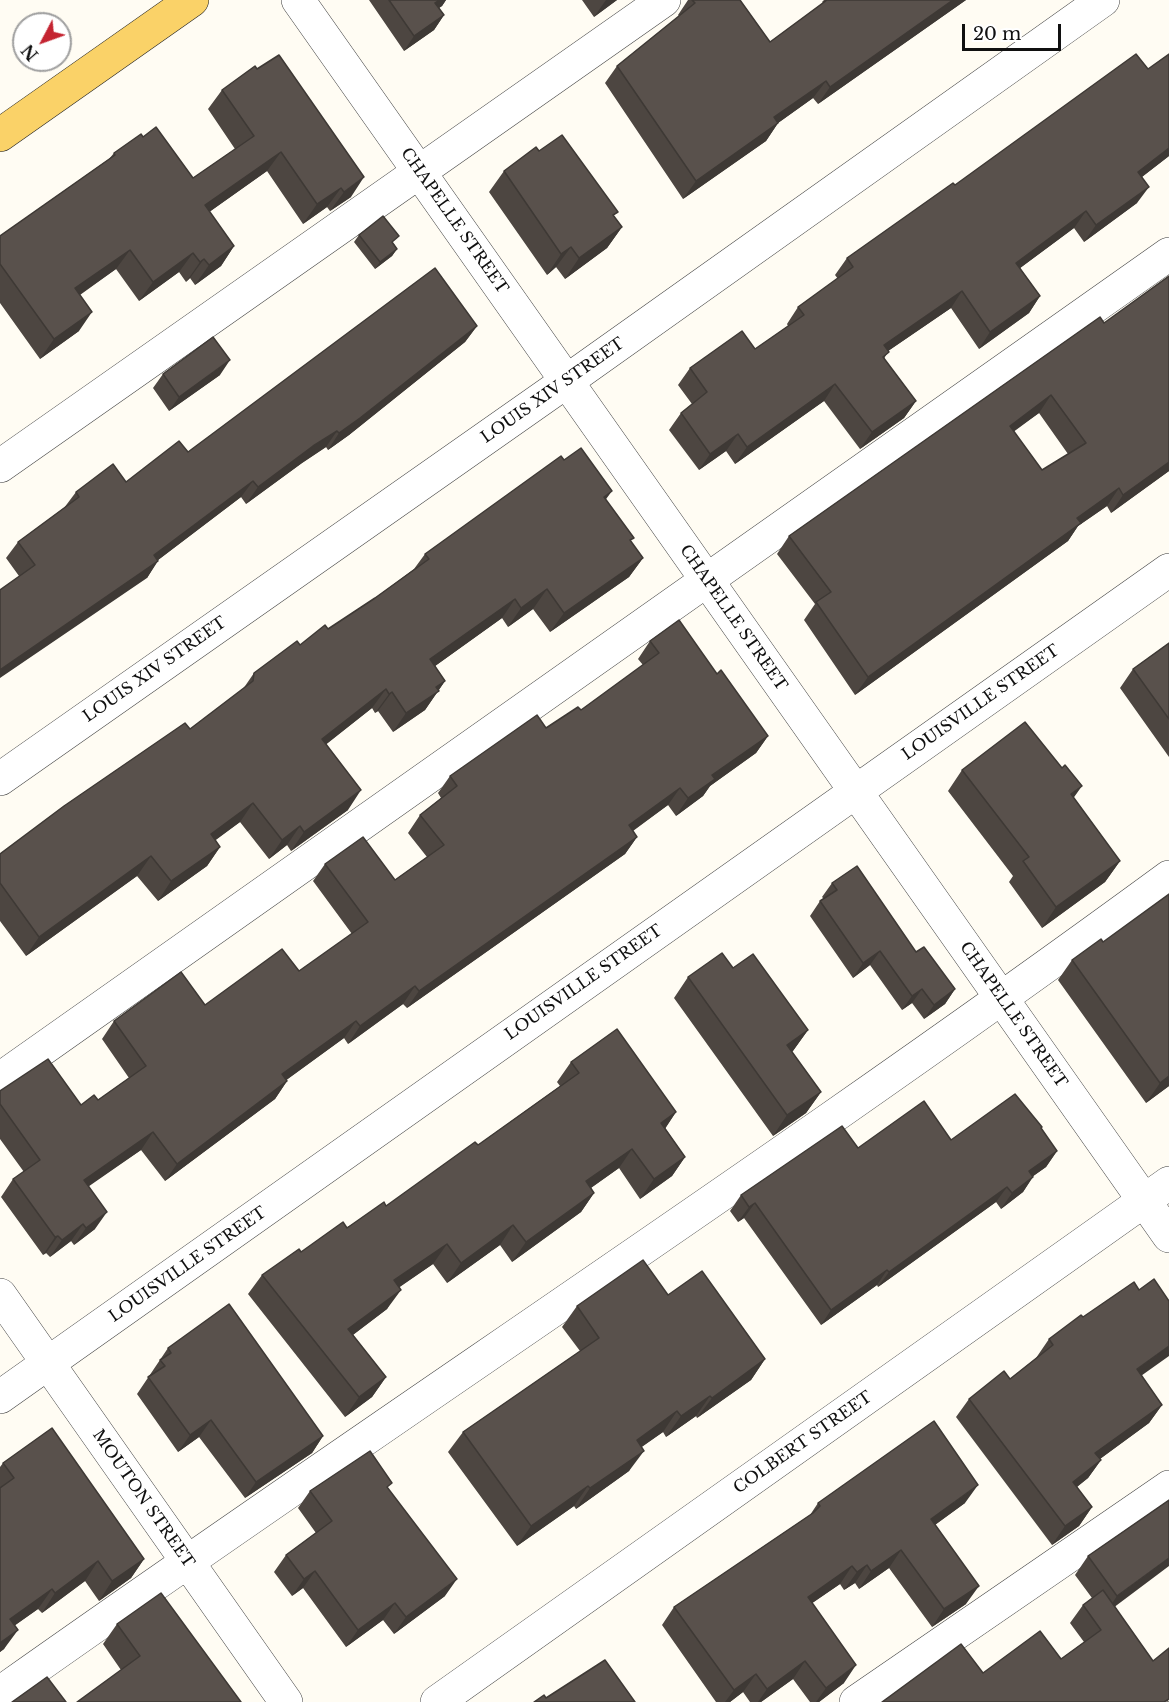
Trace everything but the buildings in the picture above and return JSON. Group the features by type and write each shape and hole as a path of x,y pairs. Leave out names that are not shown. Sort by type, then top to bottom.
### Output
{"main road":[{"path":"0,135 192,0"}],"street":[{"name":"CHAPELLE STREET","path":"298,0 1002,1000 1157,1192 1169,1236"},
{"path":"0,466 664,0"},
{"name":"LOUIS XIV STREET","path":"0,779 567,381 1103,0"},
{"path":"0,1079 1169,254"},
{"name":"LOUISVILLE STREET","path":"0,1397 1169,570"},
{"path":"0,1693 187,1561 1002,1000 1169,877"},
{"name":"COLBERT STREET","path":"437,1702 1157,1192"},
{"name":"MOUTON STREET","path":"0,1295 286,1702"},
{"path":"856,1702 1169,1487"}]}
